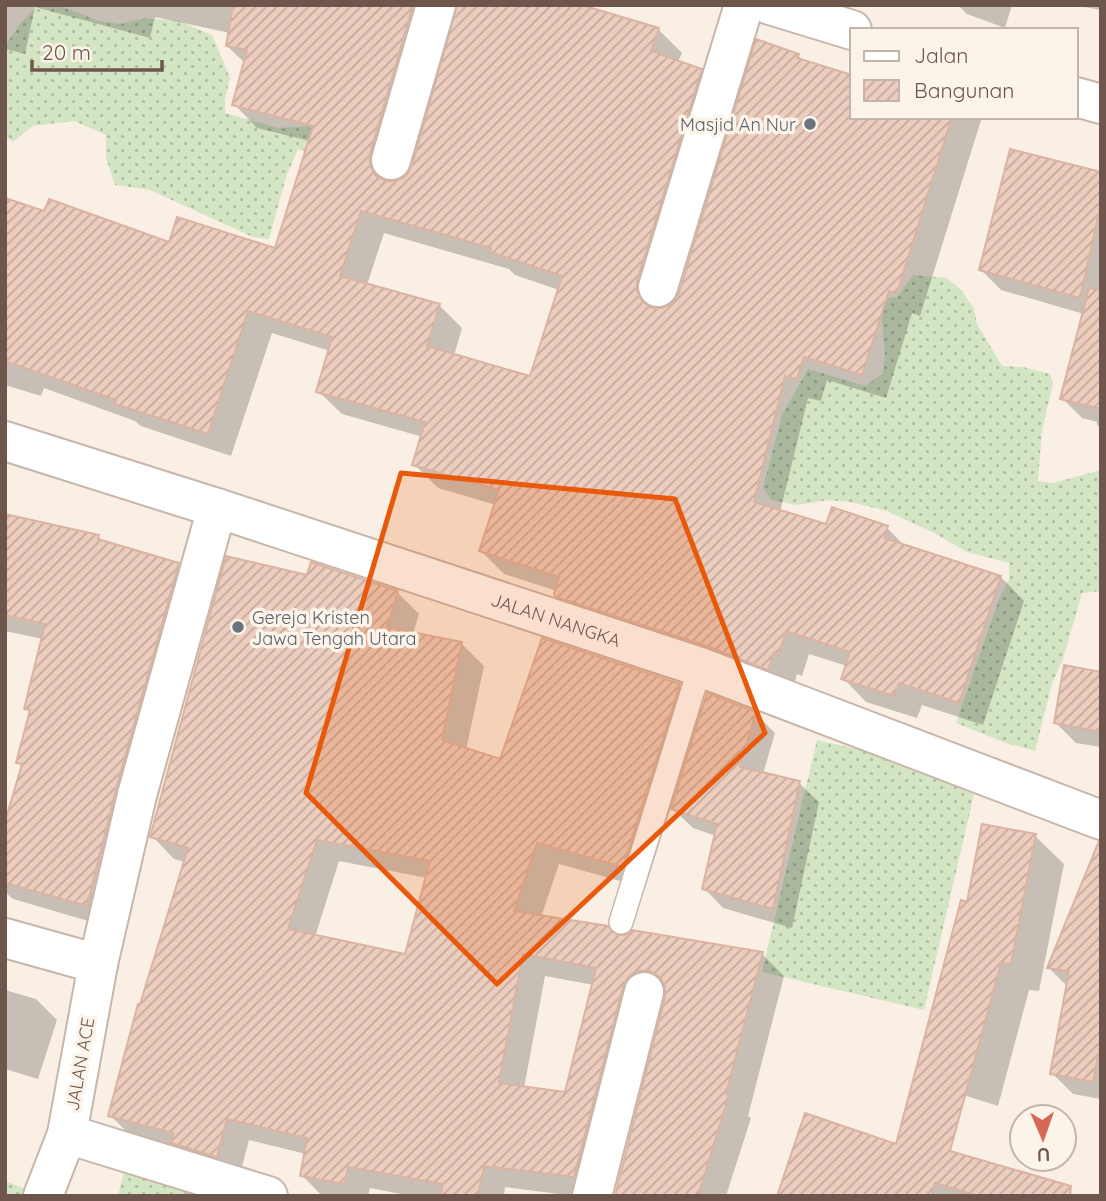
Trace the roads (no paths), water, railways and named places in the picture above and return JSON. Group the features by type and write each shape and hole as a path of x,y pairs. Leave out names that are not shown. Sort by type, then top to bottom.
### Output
{"street":[{"path":"391,160 436,5"},
{"path":"658,287 744,5"},
{"path":"770,5 850,29"},
{"path":"1078,98 1101,104"},
{"name":"JALAN NANGKA","path":"5,441 699,667 1101,820"},
{"name":"JALAN ACE","path":"217,508 137,795 98,964 67,1134 268,1196"},
{"path":"5,938 98,964"},
{"path":"592,1196 645,992"},
{"path":"43,1196 67,1134"}],"lane":[{"path":"621,922 699,667"}],"place":[{"name":"Masjid An Nur","path":"810,124"},
{"name":"Gereja Kristen Jawa Tengah Utara","path":"238,627"}]}
